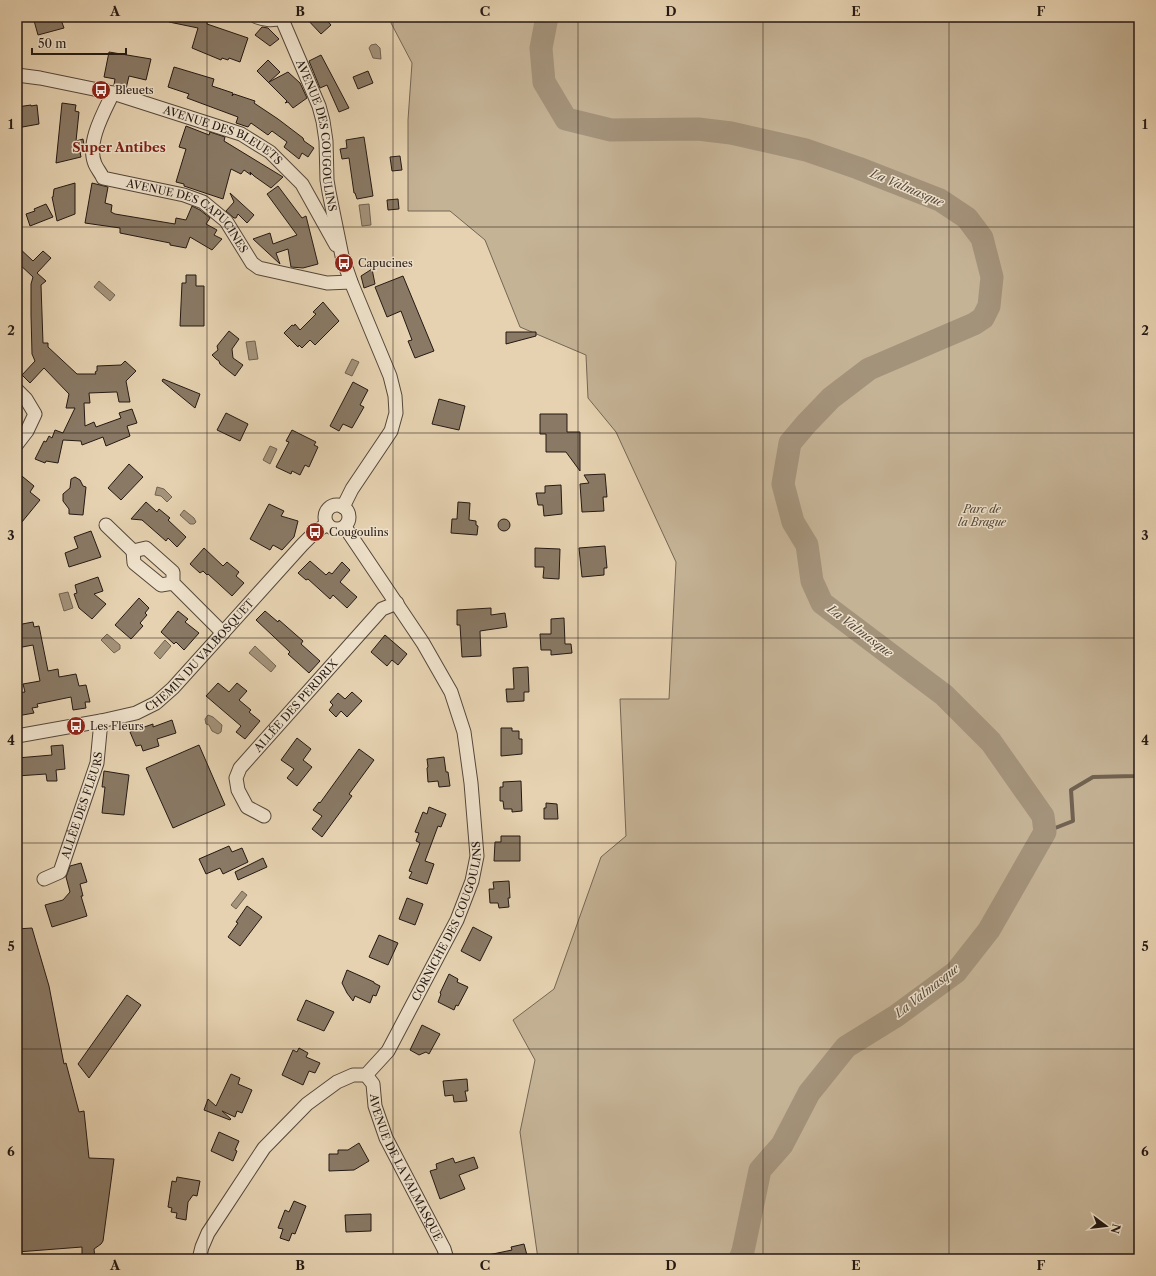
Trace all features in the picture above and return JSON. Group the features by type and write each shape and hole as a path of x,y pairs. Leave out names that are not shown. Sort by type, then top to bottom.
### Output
{"street":[{"path":"257,17 268,20 281,18"},
{"name":"AVENUE DES COUGOULINS","path":"281,18 313,89 324,121 330,224"},
{"name":"AVENUE DES BLEUETS","path":"17,75 40,78 113,93 241,134 270,152 302,184 330,224 351,282"},
{"name":"AVENUE DES CAPUCINES","path":"113,93 98,125 93,141 95,163 103,178 184,194 203,202 226,220 252,263 259,268 327,282 351,282"},
{"path":"343,507 352,489 391,431 396,414 395,396 390,376 351,282"},
{"path":"17,390 26,399 35,414 27,431 17,444"},
{"path":"336,506 343,507 349,516 347,524 341,529 333,529 327,524 326,516 329,509 336,506"},
{"name":"CHEMIN DU VALBOSQUET","path":"17,736 101,721 136,713 156,703 173,688 302,545 315,532 327,524"},
{"path":"106,525 133,551 134,563 161,585 173,583"},
{"name":"CORNICHE DES COUGOULINS","path":"345,527 423,643 451,692 464,732 471,783 477,856 472,881 457,920 388,1051 366,1075"},
{"path":"133,551 146,548 174,572 173,583"},
{"path":"173,583 223,632"},
{"name":"ALLÉE DES PERDRIX","path":"264,816 247,807 238,790 236,778 240,768 382,610 397,603"},
{"name":"ALLÉE DES FLEURS","path":"44,879 60,872 98,763 101,721"},
{"path":"199,1259 208,1233 264,1148 307,1104 337,1082 353,1076 366,1075"},
{"name":"AVENUE DE LA VALMASQUE","path":"366,1075 373,1084 375,1106 386,1138 444,1249 447,1259"}],"green space":[{"name":"Parc de la Brague","path":"390,17 1139,17 1139,1240 1134,1259 538,1259 520,1132 535,1060 513,1020 554,989 601,857 626,836 620,699 669,699 676,562 616,432 588,398 586,355 520,327 485,240 450,211 408,211 408,120 412,63 391,23"}],"shaded area":[{"path":"376,44 380,48 381,59 373,58 369,48 371,45"},
{"path":"369,204 371,225 362,226 359,205"},
{"path":"99,281 115,295 110,301 94,287"},
{"path":"255,341 258,359 249,360 246,342"},
{"path":"352,359 359,362 352,376 345,373"},
{"path":"270,446 277,449 270,464 263,460"},
{"path":"157,487 164,489 172,497 167,502 161,496 155,495"},
{"path":"184,510 194,518 196,522 194,524 190,524 180,515"},
{"path":"68,592 73,608 64,611 59,594"},
{"path":"107,634 120,645 120,649 114,653 101,640"},
{"path":"165,640 171,646 160,659 154,653"},
{"path":"255,646 276,666 271,672 249,653"},
{"path":"208,715 213,717 222,725 221,732 218,734 212,731 209,725 206,724 205,719"},
{"path":"242,891 247,895 236,909 231,905"}],"building":[{"path":"33,17 60,17 64,28 38,35"},
{"path":"169,17 208,17 207,24 248,38 240,62 229,58 228,60 222,58 221,60 192,48 198,28 169,22"},
{"path":"305,17 324,17 331,25 321,34"},
{"path":"262,27 268,28 279,39 270,46 255,35"},
{"path":"109,52 151,59 146,80 129,76 126,89 114,85 115,79 104,77"},
{"path":"321,55 349,108 339,112 327,85 320,88 309,61"},
{"path":"268,60 280,72 269,82 288,72 300,83 307,98 293,108 288,102 285,103 287,101 257,71"},
{"path":"174,67 214,79 212,86 233,93 232,96 234,94 255,101 254,103 278,119 314,148 308,157 302,153 299,159 284,147 287,142 272,131 268,135 251,123 248,127 236,123 238,117 187,98 189,94 168,87"},
{"path":"368,71 373,83 358,89 353,77"},
{"path":"62,103 76,105 75,111 79,112 76,141 83,139 85,151 80,152 81,157 56,163"},
{"path":"37,105 39,124 17,128 17,107"},
{"path":"186,126 209,135 210,132 225,137 224,141 283,177 271,188 250,172 251,175 244,170 241,174 231,169 223,199 176,182 186,149 179,147"},
{"path":"364,137 373,196 357,199 354,193 349,158 342,159 340,149 347,148 346,140"},
{"path":"400,156 402,170 392,171 390,157"},
{"path":"75,183 75,214 57,221 52,197 54,189"},
{"path":"92,183 108,187 105,203 112,205 111,212 115,214 175,224 176,218 186,220 192,206 210,218 206,224 217,230 214,235 222,239 212,250 190,237 186,248 170,245 170,243 120,233 120,228 85,223"},
{"path":"278,186 302,218 306,216 318,264 303,268 291,267 288,249 276,253 280,264 253,239 270,233 273,244 297,235 267,194"},
{"path":"230,193 254,215 247,223 238,214 236,218 234,218 226,211 234,202"},
{"path":"398,199 399,209 388,210 387,200"},
{"path":"46,204 53,217 30,226 26,214 35,211 34,209"},
{"path":"17,246 33,261 43,251 51,258 37,273 46,281 41,285 43,343 48,343 48,347 77,374 96,374 95,372 97,371 97,366 121,365 125,361 136,371 126,381 130,402 119,402 117,392 115,392 89,393 90,403 84,403 85,426 94,422 96,427 121,418 119,413 132,409 137,423 127,426 130,436 106,446 103,437 82,445 81,441 63,440 58,463 46,461 45,463 35,459 44,441 46,442 49,436 52,438 55,430 63,433 75,408 66,408 69,394 44,368 30,383 22,375 35,361 32,354 31,315 31,284 33,277 17,262"},
{"path":"372,269 375,284 364,288 361,276"},
{"path":"186,275 196,275 196,286 204,286 204,326 180,326 182,283 186,283"},
{"path":"403,276 434,351 415,358 408,341 412,340 401,311 387,317 375,287"},
{"path":"323,302 339,321 315,345 310,340 302,348 299,345 298,347 284,333 295,324 300,330 316,314 313,312"},
{"path":"229,331 239,339 232,349 233,358 243,365 235,376 220,364 219,361 212,355 218,350 217,346"},
{"path":"506,332 536,332 536,336 506,344"},
{"path":"163,379 200,394 195,408 162,381"},
{"path":"353,382 368,390 360,405 364,407 352,428 343,424 339,431 330,426"},
{"path":"439,399 465,406 459,430 432,424"},
{"path":"226,413 248,424 240,441 217,430"},
{"path":"540,414 567,414 567,432 580,432 580,471 566,452 546,452 546,434 540,434"},
{"path":"292,430 316,442 314,445 318,447 309,467 305,465 300,475 292,471 291,474 276,467 289,442 286,441"},
{"path":"129,464 143,477 121,500 108,488"},
{"path":"17,472 34,486 30,492 40,500 17,528"},
{"path":"605,474 607,497 603,497 604,511 582,512 580,484 589,483 584,475"},
{"path":"75,477 80,480 83,486 86,487 83,515 69,514 69,509 63,501 63,494 70,488 71,479"},
{"path":"561,485 562,514 544,516 543,505 538,505 536,493 545,493 545,486"},
{"path":"146,502 157,512 159,509 170,518 168,520 186,537 177,547 168,538 166,541 142,520 131,519"},
{"path":"458,502 470,503 469,520 476,521 476,525 478,526 477,535 451,533 452,519 457,519"},
{"path":"269,504 284,511 281,516 298,521 294,537 282,550 273,545 270,550 250,539"},
{"path":"504,519 508,521 510,525 508,529 504,531 500,529 498,525 500,521"},
{"path":"91,531 101,557 69,567 65,553 78,548 74,537"},
{"path":"605,546 607,568 604,568 604,575 582,577 579,548"},
{"path":"204,548 223,566 227,562 239,572 236,576 244,583 232,596 208,574 207,575 203,571 200,573 190,564"},
{"path":"535,548 560,549 559,579 543,578 544,567 535,567"},
{"path":"310,561 326,575 329,572 332,574 342,562 350,570 340,582 357,597 347,608 333,595 330,599 308,579 306,580 298,573"},
{"path":"98,577 103,591 94,594 106,604 92,619 79,608 74,594 77,593 75,585"},
{"path":"139,598 149,608 145,613 147,615 140,623 143,626 131,639 115,625"},
{"path":"491,608 491,615 505,613 507,627 480,631 481,656 462,657 460,625 457,625 457,610"},
{"path":"178,611 188,619 185,622 199,633 184,650 176,642 174,644 161,632"},
{"path":"265,611 278,622 279,620 303,641 301,644 320,661 309,673 288,654 290,652 256,620"},
{"path":"564,618 565,644 571,644 572,653 551,655 551,650 541,650 540,634 551,634 551,619"},
{"path":"33,622 34,627 39,626 48,671 58,669 59,677 76,674 79,686 86,685 90,702 85,702 86,708 73,710 71,697 37,704 38,707 32,708 34,713 17,716 17,693 25,692 23,684 40,681 33,645 17,648 17,625"},
{"path":"385,635 407,654 398,665 392,660 387,666 371,652"},
{"path":"528,667 529,692 524,692 524,701 507,702 506,689 514,689 513,668"},
{"path":"218,683 229,692 237,683 247,691 239,700 251,710 249,712 260,721 245,739 236,732 241,726 206,696"},
{"path":"352,692 362,701 347,717 341,711 336,717 329,710 333,705 330,702 338,693 345,699"},
{"path":"172,720 176,733 157,739 159,746 143,751 141,745 136,746 130,732 153,724 153,727"},
{"path":"501,728 512,728 512,731 519,731 519,739 522,739 522,754 501,756"},
{"path":"297,738 311,749 303,760 312,767 297,786 287,778 294,769 281,760"},
{"path":"63,745 65,769 56,770 57,781 47,781 46,774 17,776 17,758 52,755 51,746"},
{"path":"199,745 225,805 173,828 146,768"},
{"path":"359,749 374,760 349,794 352,796 322,837 312,829 322,816 313,810 319,802 320,803"},
{"path":"444,757 450,786 439,787 438,781 428,782 427,759"},
{"path":"104,771 129,775 124,815 102,813 105,787 102,787"},
{"path":"521,781 522,811 512,812 512,809 504,809 503,801 500,801 500,787 503,787 503,782"},
{"path":"546,803 557,804 558,819 544,819 544,808 546,808"},
{"path":"429,807 446,814 441,827 438,826 425,861 434,864 427,884 409,878 412,872 409,871 420,843 416,841 419,833 415,832 423,812 427,814"},
{"path":"501,836 520,836 520,861 494,861 495,842 501,842"},
{"path":"229,846 232,852 242,848 248,862 223,874 220,868 206,874 199,859"},
{"path":"263,858 267,867 238,880 235,872"},
{"path":"81,863 87,882 80,884 83,896 81,896 87,916 52,927 45,905 63,900 70,892 66,877 70,866"},
{"path":"509,881 509,907 499,908 498,903 490,903 489,889 494,889 493,882"},
{"path":"407,898 423,904 415,925 399,919"},
{"path":"247,906 262,917 240,946 228,937 238,923 236,922"},
{"path":"473,927 492,937 480,961 461,951"},
{"path":"32,928 49,986 64,1064 66,1063 79,1112 84,1111 89,1158 114,1159 103,1241 94,1249 95,1259 82,1259 82,1247 17,1252 17,929"},
{"path":"379,935 398,943 388,965 369,957"},
{"path":"347,970 380,986 376,996 373,995 370,1003 355,996 353,1001 347,993 342,983"},
{"path":"449,974 458,979 457,982 468,987 458,1006 456,1005 454,1010 438,1002 440,993"},
{"path":"127,995 141,1005 89,1078 78,1064"},
{"path":"306,1000 334,1012 324,1031 297,1020"},
{"path":"422,1025 440,1034 429,1054 426,1052 419,1055 410,1050"},
{"path":"299,1048 308,1053 306,1057 320,1063 315,1073 309,1071 303,1085 282,1075 293,1050 297,1052"},
{"path":"231,1074 240,1078 238,1084 252,1090 242,1113 237,1111 235,1117 222,1111 231,1119 230,1120 204,1110 208,1099 216,1106"},
{"path":"467,1079 468,1091 465,1091 467,1101 454,1102 453,1095 445,1096 443,1081"},
{"path":"219,1132 239,1141 235,1150 237,1151 233,1161 211,1151"},
{"path":"359,1143 369,1161 354,1170 329,1171 329,1154 338,1154 338,1150 348,1150"},
{"path":"474,1157 478,1168 459,1175 465,1189 440,1199 430,1171 437,1169 436,1164 453,1158 455,1163"},
{"path":"177,1177 200,1181 197,1196 193,1195 188,1202 186,1220 176,1218 177,1213 171,1212 172,1208 168,1207 172,1181 176,1182"},
{"path":"294,1201 306,1206 295,1234 292,1233 289,1241 280,1238 283,1229 278,1228 285,1210 289,1212"},
{"path":"371,1214 371,1231 346,1232 345,1215"},
{"path":"524,1244 528,1259 489,1259 488,1255 512,1250 511,1247"}],"waterway":[{"name":"La Valmasque","path":"547,17 541,48 544,82 566,119 611,130 698,129 731,133 806,150 858,168 940,200 967,218 982,238 992,277 989,306 983,318 974,324 869,369 831,398 790,443 783,484 793,522 807,545 812,581 822,603 944,695 991,742 1043,816 1045,832 989,930 956,972 896,1016 846,1047 809,1093 782,1145 760,1170 740,1259"},
{"path":"1045,832 1073,821 1071,790 1093,777 1139,775"}],"place":[{"name":"Bleuets","path":"101,90"},
{"name":"Capucines","path":"344,263"},
{"name":"Cougoulins","path":"315,532"},
{"name":"Les Fleurs","path":"76,726"}],"district":[{"name":"Super Antibes","path":"119,147"}]}
